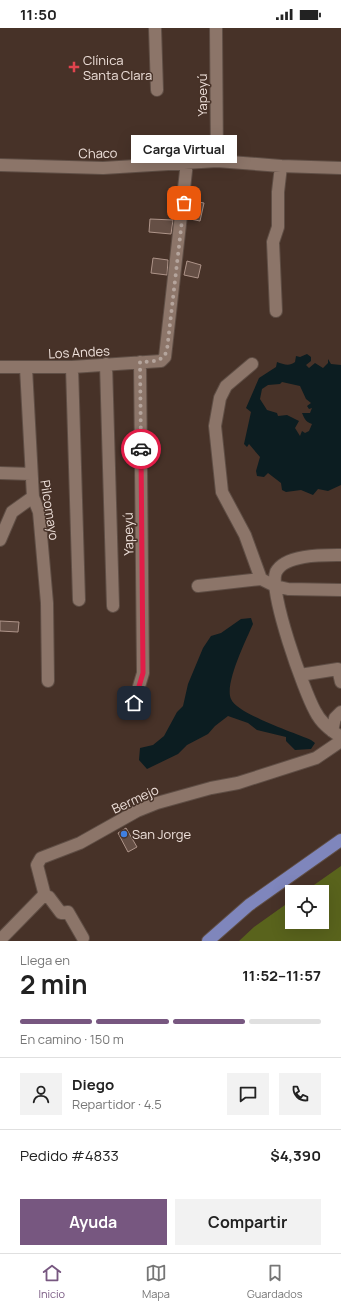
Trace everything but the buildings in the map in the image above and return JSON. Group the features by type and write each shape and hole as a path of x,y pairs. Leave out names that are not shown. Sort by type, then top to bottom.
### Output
{"main road":[{"path":"208,941 254,901 341,840"}],"street":[{"path":"155,28 157,90"},
{"name":"Yapeyú","path":"216,28 217,161"},
{"name":"Chaco","path":"0,165 103,168 217,161 281,166 341,168"},
{"name":"Los Andes","path":"0,367 72,367 161,360 165,357 167,350 187,162"},
{"path":"276,311 273,242 278,227 278,192 281,166"},
{"name":"Yapeyú","path":"134,703 143,673 140,362"},
{"path":"106,364 113,606"},
{"path":"252,364 226,386 220,398 215,426 222,492 245,535 261,579"},
{"path":"72,367 79,600"},
{"name":"Pilcomayo","path":"26,368 33,497 39,512 47,603 48,681"},
{"path":"0,473 31,474"},
{"path":"0,540 12,512 33,497"},
{"path":"336,734 316,713 300,675 275,586 276,573 285,563 291,560 318,555 341,555"},
{"path":"198,586 261,579 275,586 288,588 341,590"},
{"path":"300,675 338,669 341,682"},
{"path":"336,734 335,718 341,712"},
{"name":"Bermejo","path":"43,896 44,892 37,864 40,858 80,843 137,811 157,803 197,791 238,783 316,758 323,755 341,741"},
{"path":"0,940 43,896 49,897 61,913 68,912 83,938"}],"green space":[{"path":"341,866 341,941 239,941 254,927 285,905 285,929 329,929 329,885 314,885"}],"shaded area":[{"path":"307,354 311,357 311,361 306,365 309,368 315,363 323,368 328,363 328,359 331,364 341,365 341,485 328,491 318,489 313,495 301,490 286,492 282,490 281,483 268,473 264,477 257,476 256,471 260,457 249,444 247,447 244,444 251,412 246,408 259,378 276,367 277,362 286,365 295,362 296,356 300,357","holes":["282,382 300,386 306,399 311,403 307,406 309,409 312,408 310,413 302,413 306,421 312,424 309,431 305,433 302,431 300,436 295,428 299,421 287,415 278,416 277,413 267,410 260,399 262,389 268,385 280,384"]},
{"path":"251,618 253,624 233,672 230,692 231,699 244,711 255,717 311,740 315,743 311,749 295,750 286,741 286,737 257,730 248,723 228,716 215,726 208,734 187,745 178,754 147,769 139,760 140,748 153,745 164,736 177,712 183,706 188,684 203,648 211,636 221,633 241,619"}],"way so far":[{"path":"141,449 140,362 161,360 165,357 167,350 184,203"}],"place":[{"name":"Clínica Santa Clara","path":"74,67"},
{"name":"Carga Virtual","path":"184,203"},
{"name":"San Jorge","path":"124,834"}],"route":[{"path":"134,703 141,685 143,673 141,449"}]}
